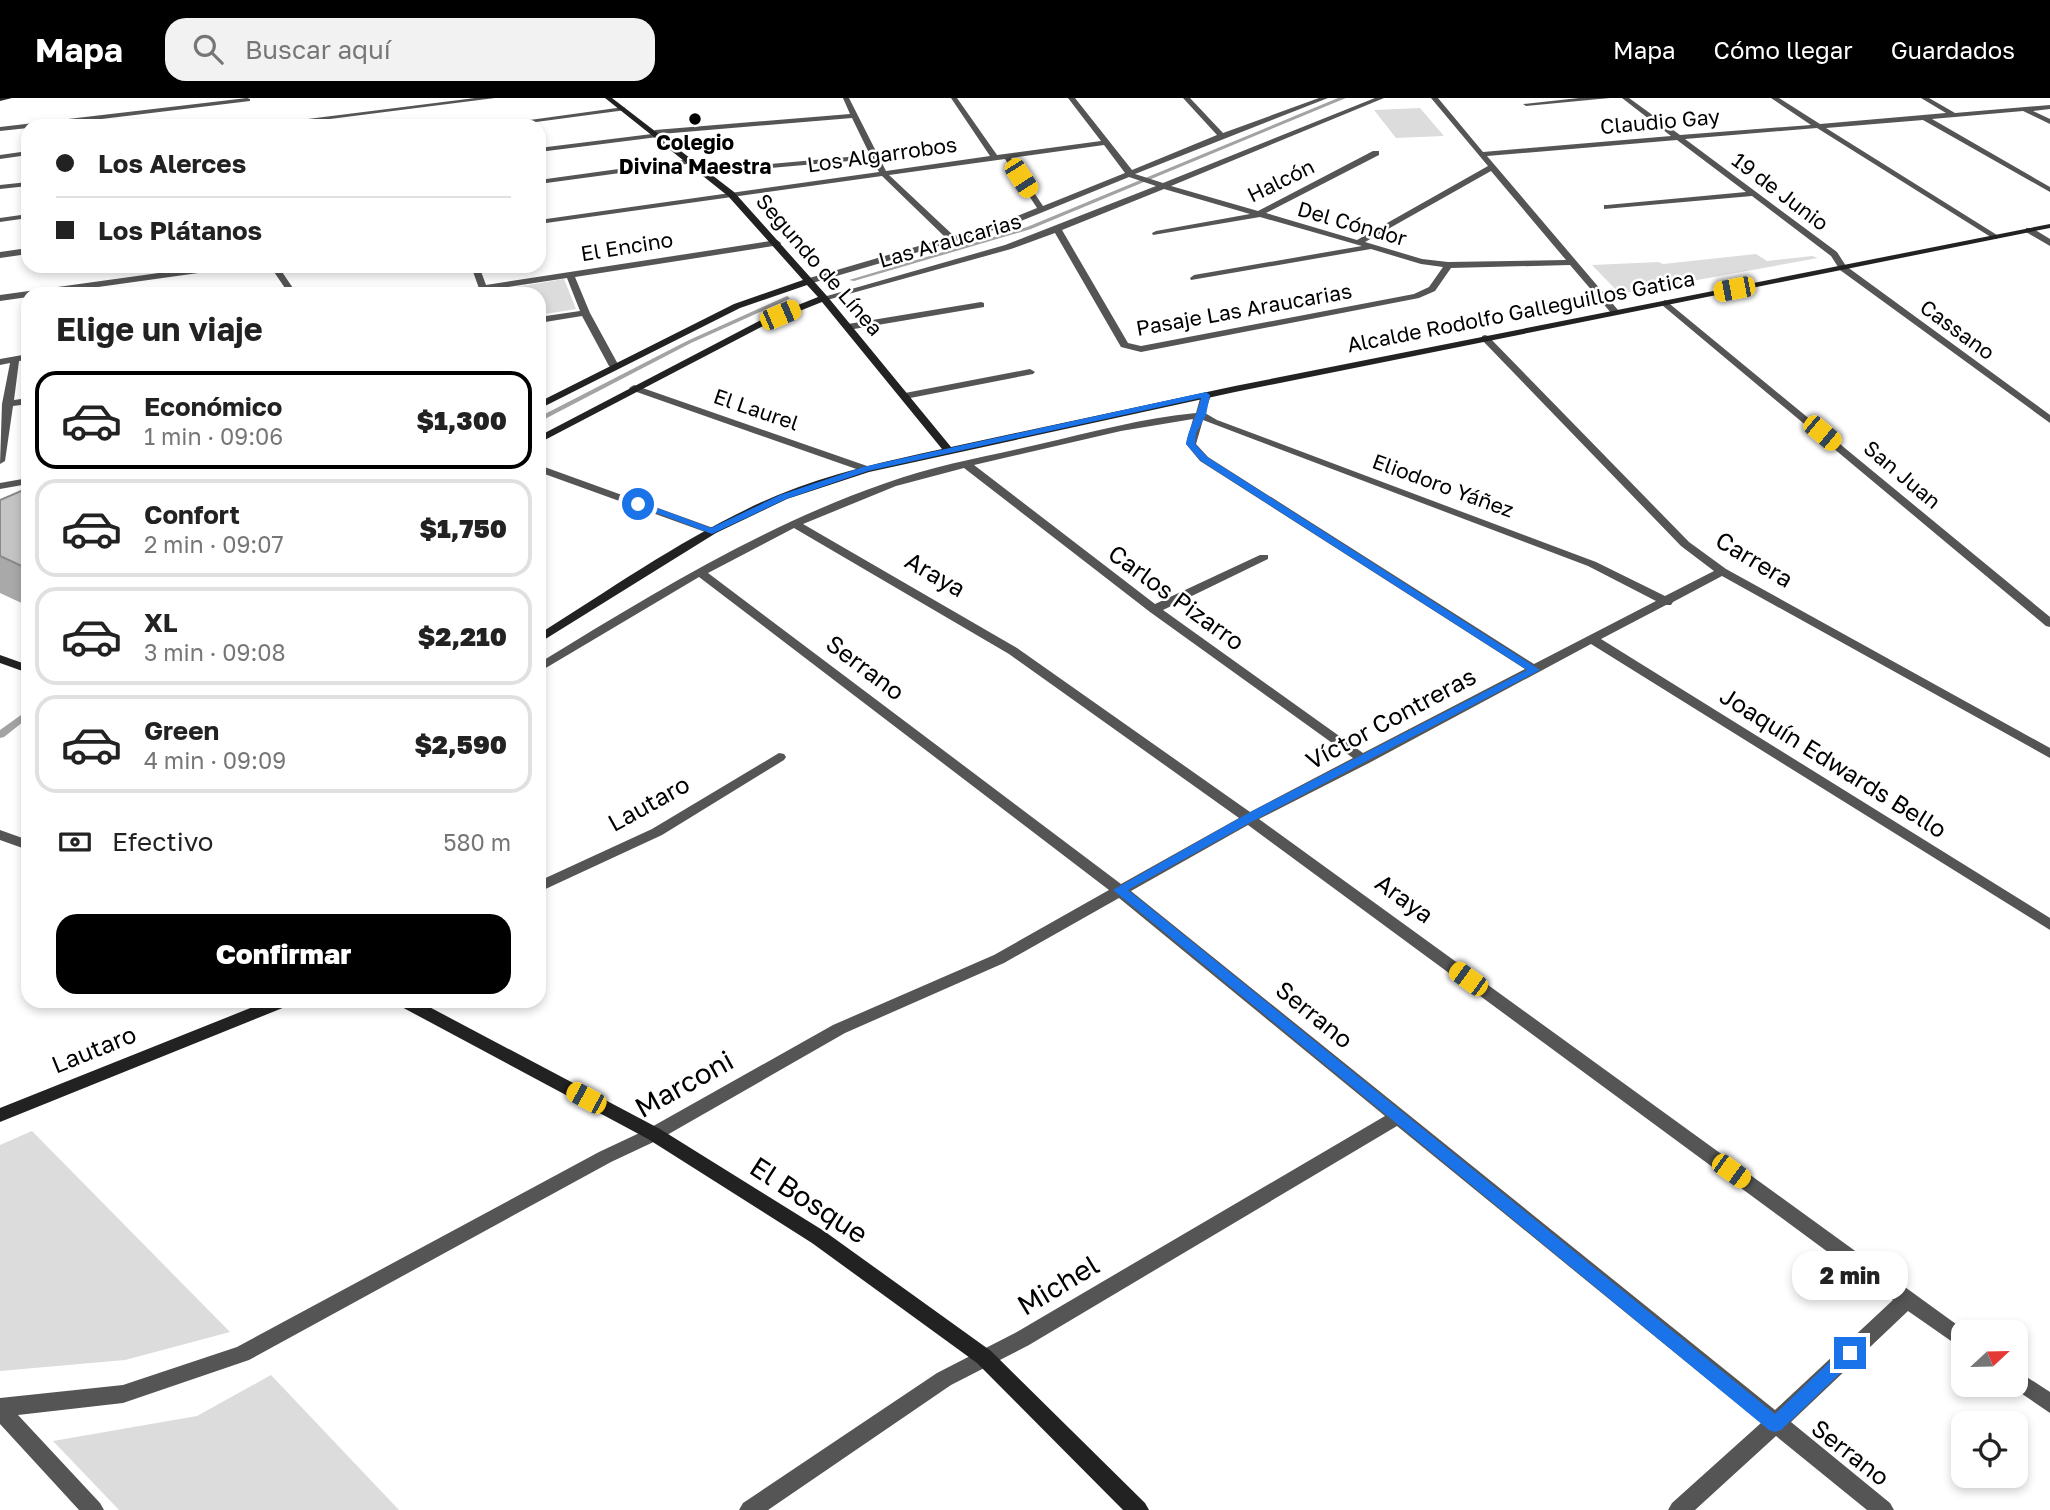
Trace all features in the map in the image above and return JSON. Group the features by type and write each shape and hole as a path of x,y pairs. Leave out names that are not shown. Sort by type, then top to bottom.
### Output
{"street":[{"path":"0,99 9,98"},
{"path":"316,119 492,98"},
{"name":"Segundo de Línea","path":"608,98 732,194 824,298 948,450"},
{"path":"846,98 883,173 952,239"},
{"path":"954,98 994,157"},
{"path":"1071,98 1133,175"},
{"path":"1186,98 1222,136"},
{"path":"1297,98 1306,105"},
{"name":"Las Araucarias","path":"546,402 737,306 809,281 1008,223 1041,208 1133,175 1222,136 1325,98"},
{"name":"Las Araucarias","path":"546,436 764,322 824,298 1008,247 1381,98"},
{"path":"1434,98 1615,312"},
{"path":"1526,104 1607,98"},
{"name":"19 de Junio","path":"1625,98 1834,254 1843,268"},
{"path":"1774,98 1994,237"},
{"path":"1924,98 1954,115"},
{"path":"2036,98 2050,106"},
{"path":"83,119 248,99 251,119"},
{"name":"Claudio Gay","path":"1482,154 2050,106"},
{"path":"545,119 624,109"},
{"path":"2024,109 2050,122"},
{"path":"546,149 656,133 855,116"},
{"path":"1925,118 2050,190"},
{"path":"0,129 21,126"},
{"name":"Los Algarrobos","path":"546,221 1106,142"},
{"name":"Halcón","path":"1156,233 1257,215 1376,152"},
{"path":"0,157 21,154"},
{"path":"1006,155 1041,208"},
{"path":"704,172 873,157"},
{"path":"546,181 691,161"},
{"path":"1356,243 1492,167"},
{"name":"Del Cóndor","path":"1133,175 1257,215 1421,261 1448,265 1571,262"},
{"path":"0,187 21,185"},
{"path":"1606,206 1753,194"},
{"path":"0,220 21,217"},
{"name":"Alcalde Rodolfo Galleguillos Gatica","path":"546,635 712,531 783,497 866,469 1206,395 2050,226"},
{"name":"Pasaje Las Araucarias","path":"1057,229 1124,345 1141,349 1416,296 1432,289 1448,265"},
{"path":"2029,230 2050,243"},
{"name":"El Encino","path":"506,287 777,243"},
{"path":"1194,278 1370,248"},
{"path":"0,255 21,252"},
{"name":"Cassano","path":"1843,268 2050,420"},
{"path":"79,287 178,273"},
{"path":"570,275 585,313 614,366"},
{"path":"0,298 21,295"},
{"name":"San Juan","path":"1665,303 2050,623"},
{"path":"848,327 981,305"},
{"path":"546,319 585,313"},
{"name":"Carrera","path":"1485,338 1685,544 1722,571 2050,754"},
{"path":"0,362 21,358"},
{"path":"0,461 15,359"},
{"path":"905,396 1030,372"},
{"name":"El Laurel","path":"634,388 866,469"},
{"path":"1206,395 1202,415 1192,433 1191,444 1204,459 1535,670"},
{"path":"7,404 21,402"},
{"path":"546,664 701,573 796,524 891,485 1178,417 1202,415"},
{"name":"Eliodoro Yáñez","path":"1202,415 1213,422 1580,559 1667,602"},
{"name":"Carlos Pizarro","path":"967,465 1154,609 1364,760"},
{"path":"546,471 712,531"},
{"path":"0,486 21,482"},
{"name":"Araya","path":"796,524 1013,651 1249,818 1951,1332"},
{"path":"1154,609 1264,557"},
{"name":"Víctor Contreras","path":"1119,890 1249,818 1722,571"},
{"name":"Serrano","path":"701,573 1119,890 1883,1510"},
{"name":"Joaquín Edwards Bello","path":"1593,640 2050,925"},
{"path":"0,659 21,666"},
{"name":"Lautaro","path":"546,884 657,832 779,757"},
{"path":"0,835 21,842"},
{"name":"Marconi","path":"0,1408 123,1394 242,1354 605,1157 654,1134 839,1029 999,960 1119,890"},
{"name":"Lautaro","path":"0,1115 267,1008"},
{"name":"El Bosque","path":"417,1008 654,1134 818,1237 984,1357 1138,1510"},
{"name":"Michel","path":"750,1510 944,1379 1022,1339 1400,1116"},
{"path":"1679,1510 1906,1300"},
{"path":"2028,1388 2050,1404"},
{"path":"0,1408 93,1510"}],"shaded area":[{"path":"1420,108 1444,136 1396,138 1374,110"},
{"path":"1756,254 1767,261 1812,256 1818,258 1620,294 1592,265 1663,264"},
{"path":"564,279 576,309 546,314 546,287 516,287"},
{"path":"32,1131 230,1332 125,1360 0,1371 0,1145"},
{"path":"271,1375 399,1510 119,1510 53,1441 197,1416"}],"building":[{"path":"21,491 21,566 0,556 0,500"}],"waterway":[{"path":"852,280 1029,228 1343,98"},
{"path":"546,416 689,342 787,298"},
{"path":"0,735 21,718"}],"place":[{"name":"Colegio Divina Maestra","path":"695,119"}],"route":[{"path":"638,504 712,531 783,497 866,469 1206,395 1202,415 1192,433 1191,444 1204,459 1535,670 1249,818 1119,890 1400,1116 1775,1424 1850,1353"}]}
